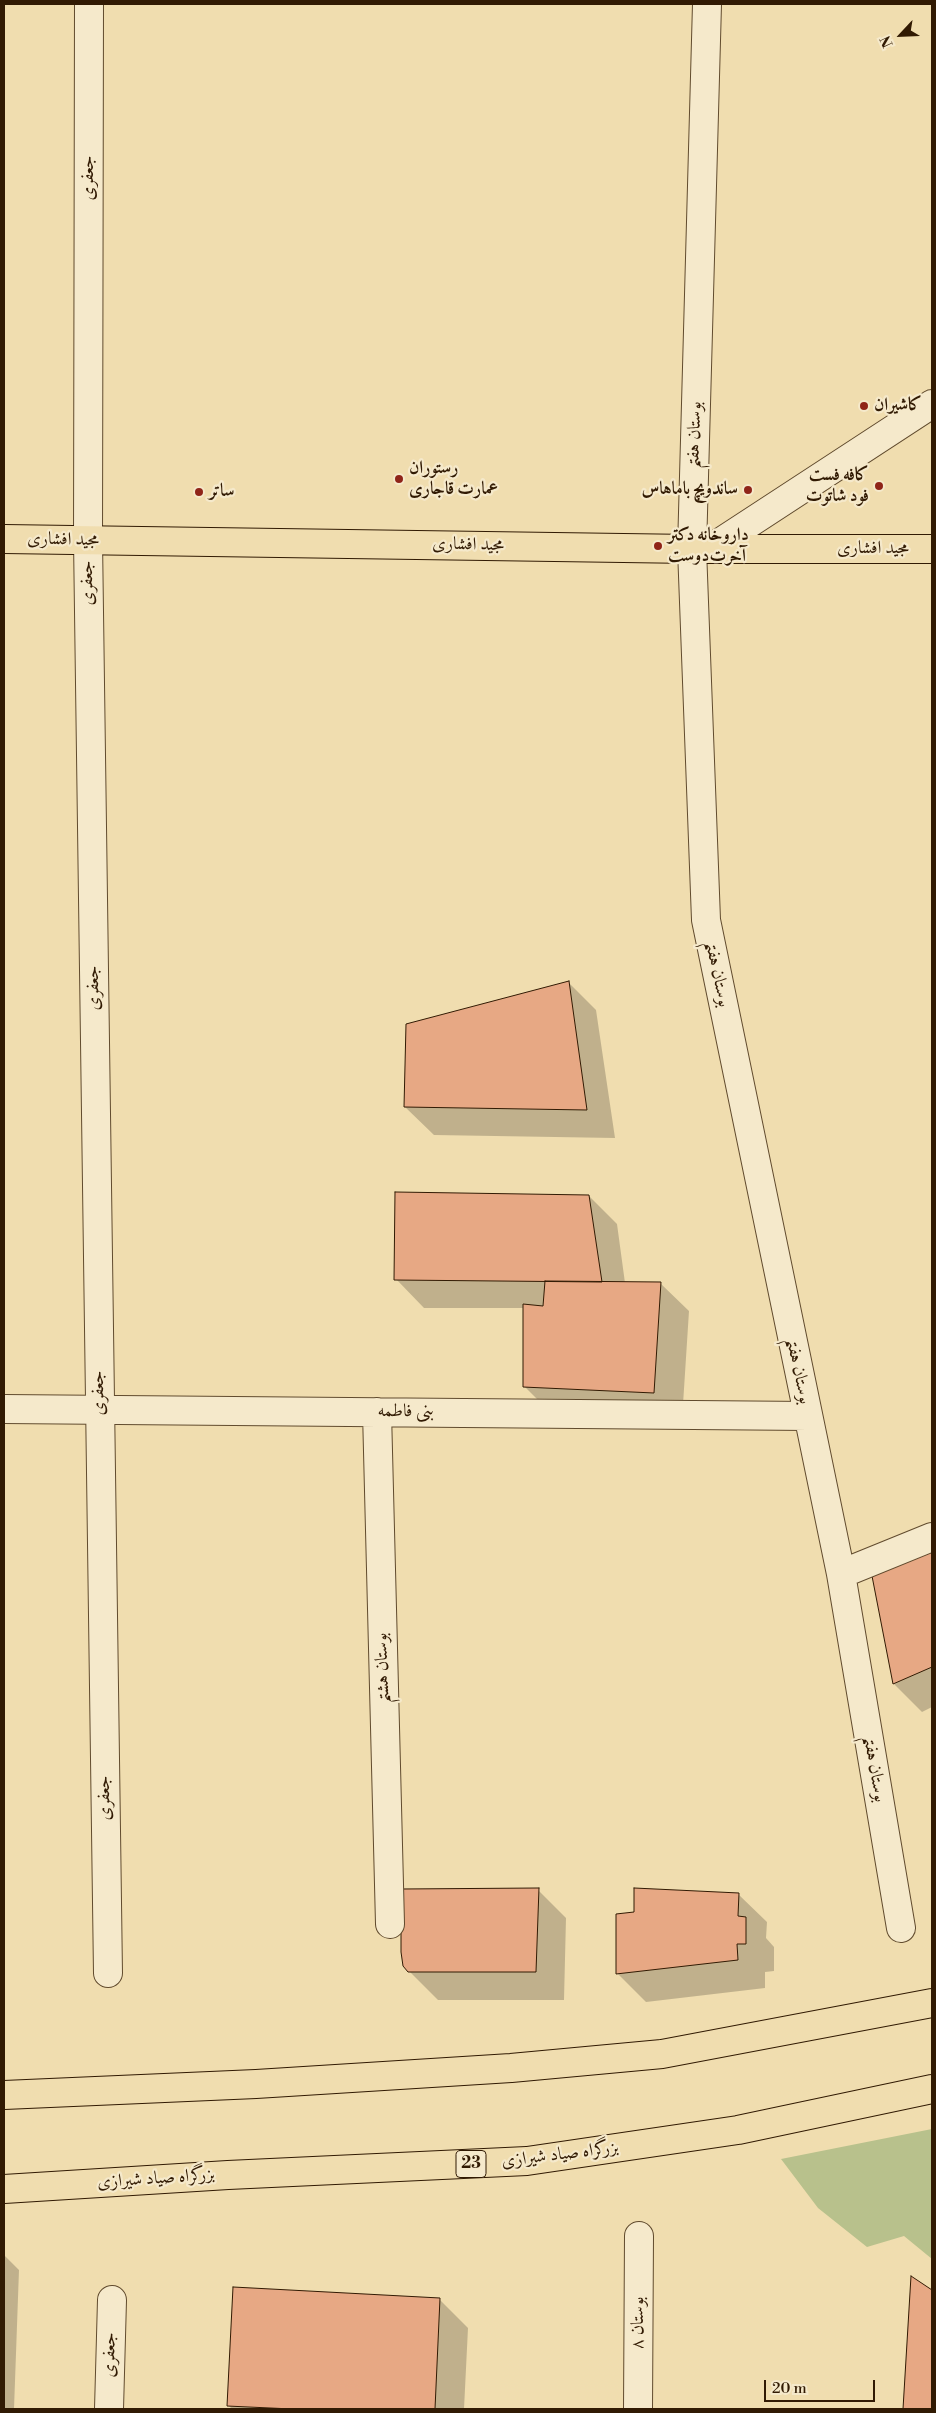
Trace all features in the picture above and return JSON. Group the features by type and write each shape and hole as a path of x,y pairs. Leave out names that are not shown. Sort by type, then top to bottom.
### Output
{"main road":[{"name":"مجید افشاری","path":"4,539 701,549 932,549"},
{"path":"4,2095 256,2084 482,2070 662,2054 932,2004"},
{"name":"بزرگراه صیاد شیرازی","path":"4,2189 228,2175 526,2162 738,2130 932,2089"}],"street":[{"name":"جعفری","path":"89,4 88,540 108,1973"},
{"name":"بوستان هفتم","path":"707,4 701,549 706,920 841,1574 901,1928"},
{"path":"701,549 932,404"},
{"name":"بنی فاطمه","path":"4,1409 808,1416"},
{"name":"بوستان هشتم","path":"377,1412 390,1924"},
{"path":"841,1574 932,1537"},
{"name":"بوستان ۸","path":"638,2409 639,2236"},
{"name":"جعفری","path":"110,2409 112,2300"}],"green space":[{"path":"932,2129 932,2259 904,2236 867,2247 818,2208 781,2159"}],"building":[{"path":"569,981 587,1110 404,1107 406,1024"},
{"path":"395,1192 589,1195 602,1282 394,1280"},
{"path":"545,1281 661,1282 654,1393 523,1387 523,1304 543,1306"},
{"path":"932,1552 932,1667 893,1684 872,1576"},
{"path":"539,1888 536,1972 408,1972 403,1966 401,1952 401,1889"},
{"path":"634,1888 739,1893 738,1916 746,1917 746,1944 737,1944 738,1960 616,1974 616,1914 634,1912"},
{"path":"911,2276 932,2290 932,2409 903,2409"},
{"path":"233,2287 440,2298 435,2409 292,2409 227,2406"}],"place":[{"name":"کاشیران","path":"864,406"},
{"name":"رستوران عمارت قاجاری","path":"399,479"},
{"name":"کافه فست فود شاتوت","path":"879,486"},
{"name":"ساندویچ باماهاس","path":"748,490"},
{"name":"ساتر","path":"199,492"},
{"name":"داروخانه دکتر آخرت‌دوست","path":"658,546"}]}
